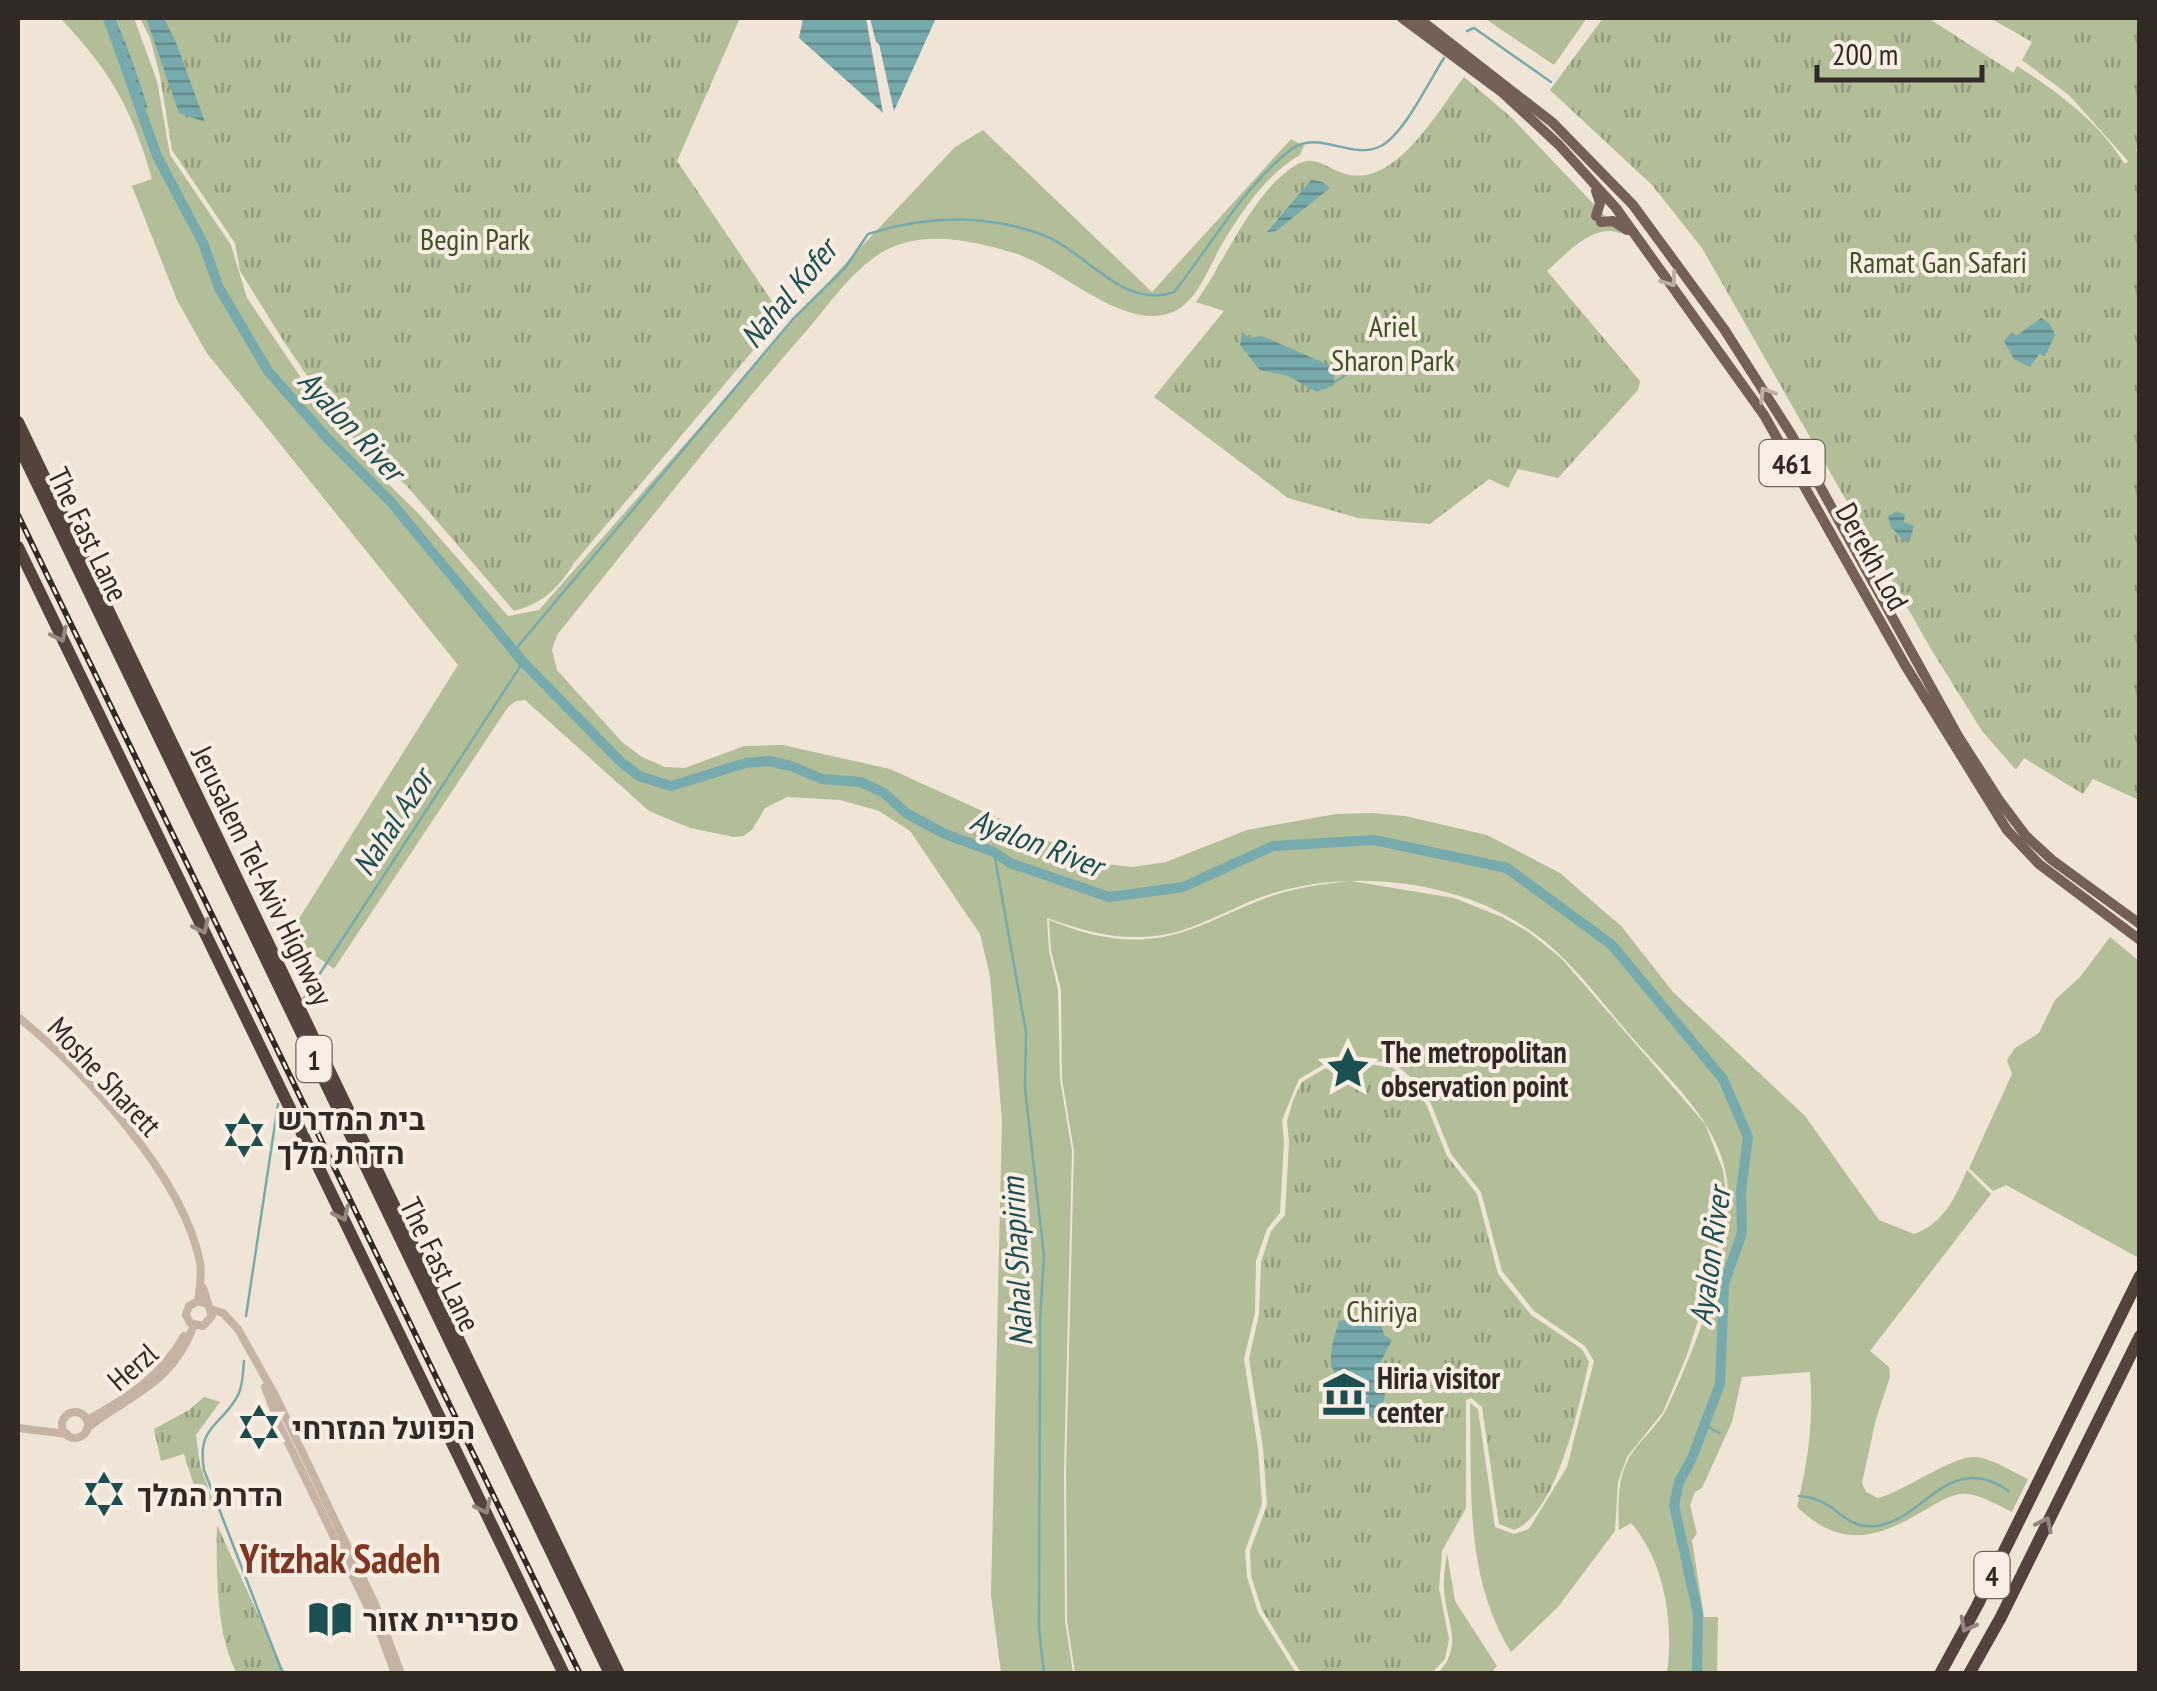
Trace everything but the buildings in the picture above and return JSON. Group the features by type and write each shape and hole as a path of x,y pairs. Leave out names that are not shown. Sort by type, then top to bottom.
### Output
{"highway":[{"name":"Jerusalem Tel-Aviv Highway","path":"18,422 620,1674"},
{"name":"The Fast Lane","path":"18,444 610,1674"},
{"name":"1","path":"18,547 564,1674"},
{"path":"2040,1475 2140,1276"},
{"name":"4","path":"1940,1674 2040,1475 2140,1291"},
{"name":"4","path":"1969,1674 2140,1336"},
{"path":"2066,1481 2140,1349"}],"main road":[{"name":"Derekh Lod","path":"1402,18 1504,93 1592,181 1640,240 1764,415 1911,676 2008,830 2039,864 2140,940"},
{"name":"Derekh Lod","path":"1418,18 1553,122 1633,205 1724,329 1782,419 1958,736 1999,800 2026,836 2052,860 2140,924"},
{"path":"1592,181 1600,204 1598,219 1617,223 1640,240"}],"street":[{"name":"Moshe Sharett","path":"18,1017 80,1072 155,1164 192,1237 200,1260 207,1308"},
{"path":"192,1324 204,1326 207,1308 227,1316 238,1329 376,1604 398,1674"},
{"name":"Herzl","path":"87,1424 145,1384 173,1354 192,1324 186,1310 207,1308"},
{"path":"18,1428 35,1432 64,1430 78,1437 87,1424 82,1414 70,1413 64,1419 64,1430"}],"green space":[{"path":"60,18 134,18 157,81 170,155 231,245 247,298 333,425 418,513 508,616 539,610 815,296 955,147 983,130 1152,292 1291,139 1304,146 1300,155 1258,192 1225,239 1197,290 1173,312 1154,316 1134,314 1093,296 1032,260 970,242 924,239 882,252 847,282 557,635 552,650 557,670 622,742 665,767 685,768 744,746 783,745 890,769 1097,863 1132,867 1166,862 1247,830 1336,814 1373,813 1405,816 1487,835 1560,873 1622,927 1673,992 1805,1116 1879,1220 1914,1234 1933,1224 1947,1208 1967,1170 1991,1194 1870,1351 1889,1367 1890,1377 1862,1483 1866,1492 1878,1498 1954,1462 1982,1458 2028,1479 2012,1512 1980,1497 1960,1494 1870,1534 1841,1533 1827,1528 1797,1507 1809,1440 1810,1372 1742,1377 1732,1422 1702,1488 1695,1492 1690,1505 1697,1534 1692,1540 1704,1617 1718,1617 1717,1673 1667,1673 1668,1614 1659,1574 1643,1538 1631,1523 1619,1530 1619,1492 1626,1464 1667,1408 1689,1359 1724,1245 1728,1191 1717,1146 1678,1087 1584,980 1545,942 1503,914 1439,890 1370,881 1302,886 1270,894 1186,929 1150,936 1116,936 1047,918 1049,951 1058,990 1060,1079 1072,1151 1064,1472 1065,1620 1073,1673 1001,1673 991,1595 1002,1121 990,976 980,934 910,831 879,811 840,800 787,797 765,808 752,830 743,836 690,828 649,811 525,700 508,707 334,969 288,936 458,665 206,352 177,300 132,186 152,179 127,111 106,73"},
{"name":"Begin Park","path":"140,18 740,18 677,161 782,316 556,587 533,604 514,611 406,485 374,460 338,422 283,340 240,271 235,243 172,150 160,76"},
{"path":"1484,18 1587,18 1554,65"},
{"name":"Ramat Gan Safari","path":"1603,18 1928,18 2079,115 2125,164 2128,161 2069,95 2022,60 2032,42 1990,18 2139,18 2139,800 2093,779 2083,794 2024,758 2016,770 1982,731 1702,248 1652,185 1550,90"},
{"path":"2017,66 2077,110 2104,136 2125,165 2012,75"},
{"name":"Ariel Sharon Park","path":"1464,77 1512,118 1622,234 1612,231 1591,236 1547,271 1640,381 1638,390 1558,478 1518,469 1508,488 1489,479 1430,524 1358,518 1288,498 1154,397 1224,311 1196,302 1266,192 1303,162 1322,164 1346,174 1364,175 1382,169 1414,143"},
{"path":"1351,881 1454,898 1530,933 1561,958 1705,1124 1723,1170 1726,1192 1715,1268 1687,1355 1663,1412 1627,1457 1618,1482 1615,1531 1558,1607 1511,1652 1485,1593 1478,1562 1471,1500 1470,1403 1478,1409 1495,1527 1514,1534 1529,1529 1567,1467 1594,1361 1585,1346 1534,1311 1502,1271 1481,1192 1451,1154 1419,1084 1395,1064 1369,1060 1323,1065 1299,1079 1282,1120 1280,1213 1267,1229 1256,1261 1255,1313 1244,1359 1262,1504 1245,1551 1247,1577 1258,1612 1296,1673 1075,1673 1067,1620 1066,1472 1074,1151 1062,1079 1061,990 1051,951 1049,920 1097,936 1164,937 1287,892"},
{"path":"2110,937 2139,961 2137,1257 2006,1185 1993,1191 1969,1168 2012,1074 2007,1060 2015,1048 2039,1033 2055,1000 2080,977"},
{"name":"Chiriya","path":"1369,1064 1393,1068 1415,1087 1447,1156 1477,1194 1498,1274 1531,1315 1582,1349 1589,1362 1554,1481 1543,1503 1514,1530 1499,1524 1482,1407 1471,1398 1466,1400 1466,1508 1442,1551 1439,1588 1449,1639 1445,1659 1432,1673 1301,1673 1262,1610 1251,1576 1250,1551 1267,1505 1263,1448 1249,1359 1259,1314 1261,1262 1271,1231 1285,1215 1287,1121 1293,1100 1302,1082 1324,1069"},
{"path":"204,1397 220,1402 196,1435 200,1465 215,1507 202,1511 184,1454 161,1461 154,1429"},
{"path":"217,1525 285,1673 237,1673 230,1658 217,1581"},
{"path":"1447,1553 1455,1601 1497,1666 1491,1673 1438,1673 1451,1652 1452,1642 1444,1586"}],"water":[{"path":"108,18 115,18 148,110 140,103 129,62"},
{"path":"146,18 164,18 205,122 179,113"},
{"path":"803,18 866,18 883,113 799,38"},
{"path":"870,18 936,18 894,111 879,44"},
{"path":"1311,180 1330,188 1276,231 1267,232"},
{"path":"2041,318 2050,324 2055,335 2045,356 2039,354 2030,367 2014,359 2004,341 2012,332 2016,336"},
{"path":"1243,332 1249,338 1262,336 1329,365 1334,370 1334,385 1317,392 1288,376 1260,370 1240,345"},
{"path":"1897,511 1905,515 1904,522 1914,526 1905,542 1891,527 1888,516"},
{"path":"1351,1319 1362,1325 1381,1323 1384,1335 1392,1340 1378,1367 1379,1389 1385,1394 1379,1422 1355,1406 1368,1397 1354,1372 1338,1380 1332,1365 1331,1351 1339,1321"}],"waterway":[{"name":"Ayalon River","path":"108,18 157,156 203,243 219,288 268,371 390,501 523,662 639,776 671,786 746,763 769,761 822,779 861,782 945,834 994,852 1010,863 1109,897 1183,887 1273,846 1374,840 1507,868 1612,945 1723,1079 1748,1137 1741,1191 1742,1233 1724,1284 1720,1384 1679,1482 1674,1505 1698,1614 1697,1674"},
{"name":"Nahal Kofer","path":"1467,31 1474,28 1551,82"},
{"name":"Nahal Kofer","path":"514,651 793,319 845,268 868,234 934,220 1000,223 1059,243 1106,277 1138,293 1174,292 1244,197 1275,163 1292,149 1313,142 1359,150 1381,146 1407,119 1444,58"},
{"path":"1335,382 1347,374"},
{"name":"Nahal Azor","path":"302,1001 523,662"},
{"name":"Nahal Shapirim","path":"994,852 1026,1032 1025,1088 1044,1256 1040,1319 1039,1628 1044,1674"},
{"name":"Nahal Azor","path":"246,1316 278,1104"},
{"name":"Nahal Azor","path":"244,1361 239,1393 204,1443 204,1470 283,1674"},
{"path":"1705,1425 1719,1433"},
{"path":"1799,1496 1823,1503 1855,1523 1876,1526 1908,1513 1953,1482 1970,1478 1988,1480 2009,1491"}],"railway":[{"path":"18,515 580,1674"}],"place":[{"name":"The metropolitan observation point","path":"1348,1068"},
{"name":"בית המדרש הדרת מלך","path":"244,1135"},
{"name":"Hiria visitor center","path":"1344,1394"},
{"name":"הפועל המזרחי","path":"259,1427"},
{"name":"הדרת המלך","path":"104,1494"},
{"name":"ספריית אזור","path":"330,1619"}],"district":[{"name":"Yitzhak Sadeh","path":"340,1558"}]}
